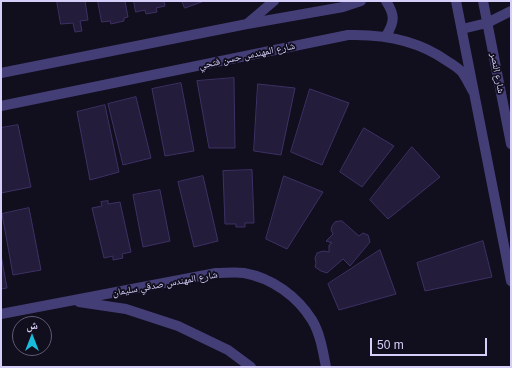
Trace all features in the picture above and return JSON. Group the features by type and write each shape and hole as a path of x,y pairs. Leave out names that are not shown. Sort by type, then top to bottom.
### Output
{"street":[{"path":"247,24 274,1"},
{"path":"1,73 247,24 343,7 361,1"},
{"path":"386,1 393,12 392,25 386,36"},
{"path":"456,1 511,281"},
{"name":"شارع النصر","path":"483,1 511,144"},
{"path":"462,29 487,23 511,11"},
{"name":"شارع المهندس حسن فتحي","path":"1,106 348,35 367,34 386,36 413,43 439,55 461,72 474,93"},
{"name":"شارع المهندس صدقي سليمان","path":"1,314 216,273 244,273 272,282 295,298 312,320 322,346 326,367"},
{"path":"71,301 126,309 178,326 228,350 251,367"}],"building":[{"path":"57,1 85,1 88,20 80,21 82,31 75,32 73,23 61,24"},
{"path":"98,1 125,1 128,17 124,18 124,21 111,24 110,21 102,22"},
{"path":"134,1 164,1 165,6 156,8 157,12 146,14 145,10 136,12"},
{"path":"182,1 204,1 185,8"},
{"path":"234,78 235,148 209,148 197,81"},
{"path":"181,83 194,151 165,156 152,89"},
{"path":"258,84 295,88 281,155 254,151"},
{"path":"310,89 349,103 322,165 291,152"},
{"path":"136,97 151,158 123,165 108,104"},
{"path":"105,105 119,172 90,180 77,112"},
{"path":"18,125 31,187 1,193 1,128"},
{"path":"364,128 394,146 362,187 340,172"},
{"path":"412,147 440,177 388,219 370,200"},
{"path":"252,170 254,223 245,223 245,227 236,227 236,224 225,224 223,171"},
{"path":"203,176 218,241 194,247 178,182"},
{"path":"284,176 323,192 287,249 266,239"},
{"path":"160,190 170,241 143,247 133,195"},
{"path":"108,201 108,204 120,202 131,252 122,254 123,258 113,260 113,256 104,258 92,208 102,206 101,202"},
{"path":"29,208 41,270 13,275 2,214"},
{"path":"342,221 359,236 363,233 368,235 370,242 350,266 343,259 327,273 321,271 315,267 315,258 317,253 323,251 329,252 329,245 332,243 326,241 333,234 331,230 332,226 335,222"},
{"path":"483,241 492,277 425,291 417,263"},
{"path":"380,250 396,294 339,310 328,284"},
{"path":"1,255 7,288 1,289"}]}
